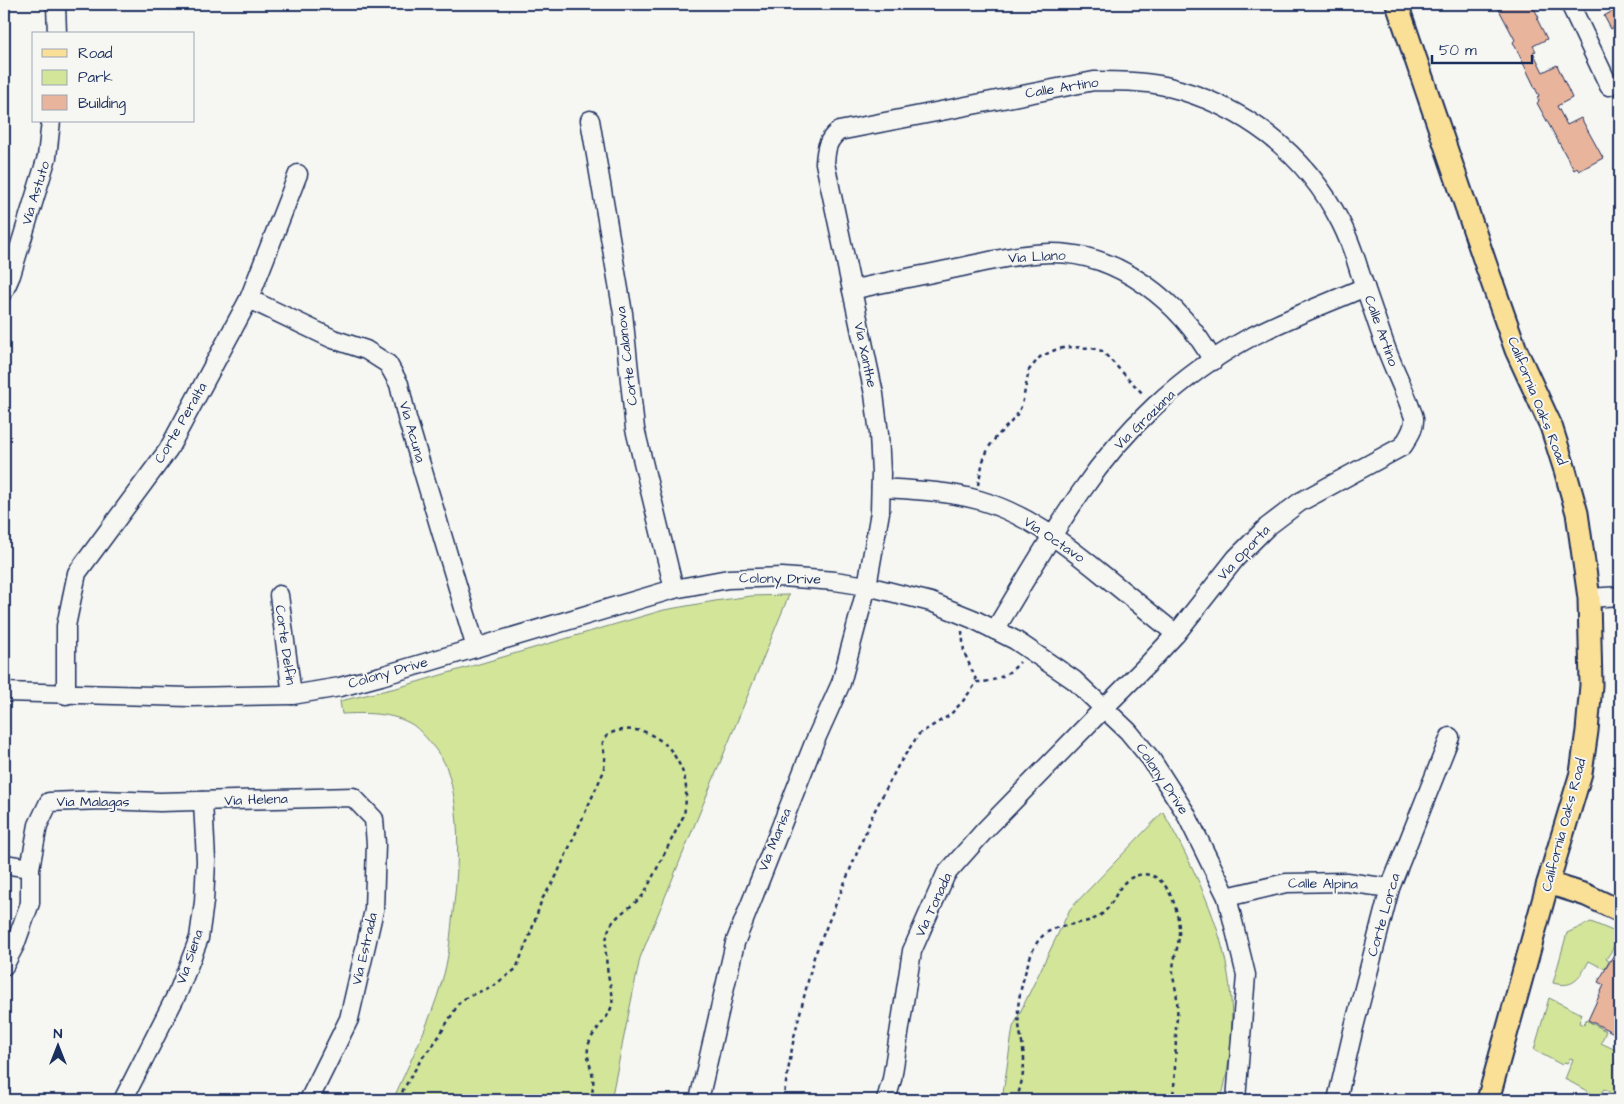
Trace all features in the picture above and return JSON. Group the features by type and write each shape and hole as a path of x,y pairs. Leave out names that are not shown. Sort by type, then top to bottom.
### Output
{"main road":[{"name":"California Oaks Road","path":"1397,4 1503,314 1516,350 1550,426 1565,470 1577,513 1589,598 1591,685 1581,772 1488,1100"},
{"path":"1548,883 1586,895 1620,911"}],"street":[{"path":"56,4 57,32"},
{"path":"1570,4 1609,86"},
{"name":"Calle Artino","path":"839,131 1094,81 1124,81 1163,86 1196,95 1226,107 1250,121 1291,154 1321,188 1342,224 1391,362 1405,392 1414,419 1412,432"},
{"name":"Corte Calanova","path":"590,120 623,313 636,429 674,589"},
{"name":"Via Astuto","path":"4,291 11,275 48,157 51,122"},
{"name":"Via Xanthe","path":"839,131 831,138 826,148 825,163 874,394 879,434 880,512 867,586"},
{"name":"Corte Peralta","path":"66,695 66,626 77,573 168,450 250,299 298,174"},
{"name":"Via Llano","path":"852,290 1016,256 1051,253 1082,256 1108,265 1141,282 1169,303 1205,347 1213,361"},
{"name":"Via Graziana","path":"995,630 1052,535 1081,491 1116,446 1154,406 1199,370 1246,340 1304,312 1365,287"},
{"name":"Via Acuna","path":"250,299 333,339 366,350 388,364 399,384 407,418 476,648"},
{"name":"Via Oporta","path":"1104,708 1176,634 1236,558 1267,527 1300,502 1403,446 1412,432"},
{"name":"Via Octavo","path":"881,488 929,491 976,499 1037,524 1176,634"},
{"name":"Colony Drive","path":"4,692 189,697 292,695 340,687 674,589 728,579 782,576 835,580 931,602 995,630 1030,650 1074,680 1128,731 1151,758 1166,780 1185,812 1227,896 1246,975 1236,1100"},
{"name":"Via Marisa","path":"699,1100 735,942 814,742 841,683 867,586"},
{"name":"Corte Delfin","path":"279,594 292,695"},
{"path":"1589,598 1620,596"},
{"name":"Via Tonada","path":"886,1100 892,1079 912,951 946,874 986,829 1104,708"},
{"name":"Corte Lorca","path":"1337,1100 1390,888 1450,737"},
{"name":"Via Helena","path":"160,802 353,797"},
{"name":"Via Estrada","path":"309,1100 349,1019 374,910 376,844 374,819 353,797"},
{"name":"Via Malagas","path":"4,966 15,945 30,903 30,868 38,824 49,802 101,800 160,802"},
{"name":"Via Siena","path":"124,1100 179,990 200,938 206,861 203,801"},
{"path":"4,864 30,868"},
{"name":"Calle Alpina","path":"1227,896 1286,882 1346,882 1390,888"}],"path":[{"path":"976,499 983,461 989,447 1015,418 1022,405 1030,370 1040,357 1067,347 1092,348 1102,351 1154,406"},
{"path":"964,615 962,634 964,652 977,682"},
{"path":"977,682 986,682 1000,677 1015,668 1030,650"},
{"path":"783,1100 794,1037 814,957 873,814 899,764 919,734 950,715 977,682"},
{"path":"400,1100 403,1090 422,1058 436,1041 459,1004 467,997 493,986 516,969 542,899 554,881 603,773 605,757 603,742 605,738 617,731 642,731 665,744 684,774 684,815 647,889 637,902 615,919 607,932 608,967 613,994 607,1017 589,1041 588,1058 594,1086 589,1100"},
{"path":"1016,1100 1021,1086 1024,1061 1018,1024 1018,1008 1034,946 1046,932 1102,916 1121,886 1136,876 1146,875 1155,877 1168,890 1179,922 1179,936 1173,974 1178,1002 1172,1100"}],"green space":[{"path":"789,595 640,958 611,1100 393,1100 432,1012 446,966 456,883 458,843 455,804 446,766 417,728 405,721 387,716 342,714 340,701 400,687 664,610 751,596"},
{"path":"1163,812 1199,882 1213,916 1223,950 1230,985 1232,1021 1229,1059 1221,1100 1002,1100 1013,1027 1070,909"},
{"path":"1591,922 1620,934 1615,948 1613,947 1606,959 1609,961 1605,969 1589,961 1579,977 1572,983 1553,983 1567,933"},
{"path":"1549,998 1582,1014 1579,1023 1584,1025 1586,1020 1606,1031 1601,1043 1620,1052 1620,1100 1610,1100 1612,1094 1604,1089 1598,1097 1565,1079 1573,1059 1570,1058 1567,1063 1564,1062 1562,1065 1534,1050"}],"building":[{"path":"1496,4 1532,4 1547,39 1533,46 1536,51 1533,52 1543,72 1557,65 1572,98 1557,106 1567,125 1581,118 1603,158 1579,171 1577,168 1574,170 1537,103 1539,101 1537,97 1539,96 1513,42 1515,40"},
{"path":"1620,7 1620,24 1611,29 1604,16"},
{"path":"1620,944 1620,1036 1588,1020 1604,985 1598,982"}]}
